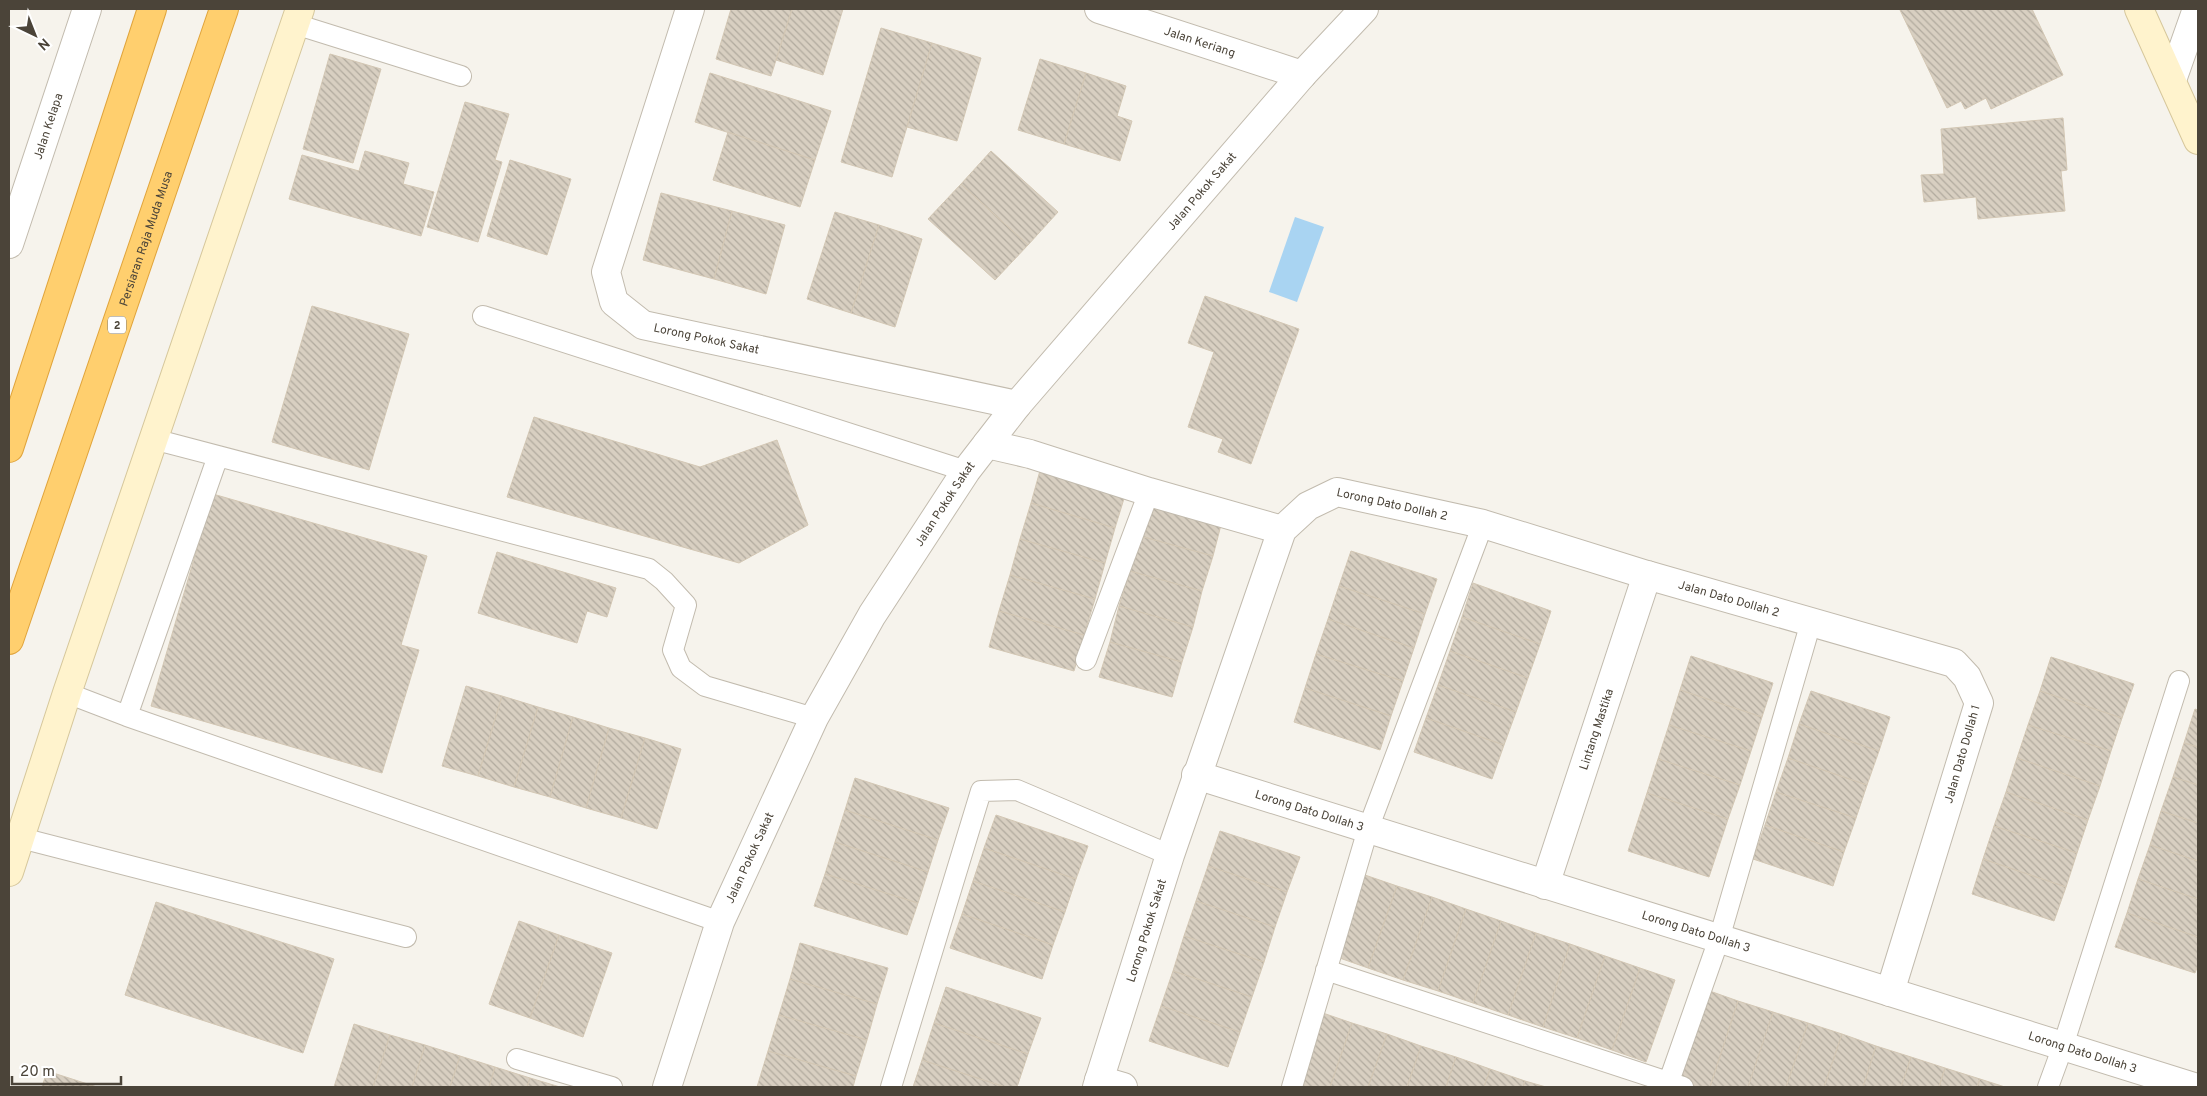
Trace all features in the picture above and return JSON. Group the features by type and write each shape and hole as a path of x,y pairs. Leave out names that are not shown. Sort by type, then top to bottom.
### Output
{"highway":[{"path":"9,448 152,9"},
{"name":"Persiaran Raja Muda Musa","path":"9,640 224,9"}],"street":[{"name":"Jalan Kelapa","path":"9,244 14,210 87,9"},
{"name":"Lorong Pokok Sakat","path":"690,9 606,272 614,302 643,325 1017,405"},
{"name":"Jalan Keriang","path":"1099,9 1302,75"},
{"name":"Jalan Pokok Sakat","path":"667,1087 720,922 814,718 872,615 966,471 1017,405 1302,75 1364,9"},
{"path":"2139,9 2198,140"},
{"path":"2172,80 2197,9"},
{"path":"9,872 67,693 298,16"},
{"path":"987,444 1030,454 1149,492 1282,530"},
{"name":"Lorong Dato Dollah 2","path":"1196,775 1282,530 1308,506 1337,492 1483,524 1647,574"},
{"name":"Jalan Dato Dollah 2","path":"1647,574 1811,622"},
{"name":"Lintang Mastika","path":"1545,885 1647,574"},
{"name":"Jalan Dato Dollah 1","path":"1811,622 1954,663 1967,677 1979,703 1890,992"},
{"name":"Lorong Pokok Sakat","path":"1106,1085 1170,855 1196,775"},
{"name":"Lorong Dato Dollah 3","path":"1196,775 2194,1087"}],"lane":[{"path":"298,16 461,76"},
{"path":"483,316 966,471"},
{"path":"153,439 648,570 664,582 686,605 673,650 681,668 704,686 814,718"},
{"path":"127,716 218,456"},
{"path":"1086,660 1149,492"},
{"path":"1292,1087 1368,829 1483,524"},
{"path":"1326,970 1673,1086 1719,939 1811,622"},
{"path":"2048,1087 2063,1046 2179,680"},
{"path":"67,693 127,716 720,922"},
{"path":"891,1087 981,791 1017,790 1170,855"},
{"path":"21,838 406,937"},
{"path":"517,1060 612,1087"}],"water":[{"path":"1295,217 1324,227 1297,302 1269,292"}],"building":[{"path":"731,9 792,9 771,76 716,59"},
{"path":"792,9 843,9 823,75 776,60"},
{"path":"2032,9 2063,75 1991,109 1986,98 1965,109 1961,101 1947,108 1900,10"},
{"path":"881,28 932,43 892,177 841,162"},
{"path":"932,43 981,58 957,141 907,127"},
{"path":"330,54 381,69 353,163 303,149"},
{"path":"1040,59 1086,73 1064,144 1018,130"},
{"path":"710,73 831,111 815,160 695,122"},
{"path":"1086,73 1126,86 1117,116 1132,121 1120,161 1064,144"},
{"path":"465,102 509,114 495,160 502,162 478,242 427,227"},
{"path":"2063,118 2067,170 2061,171 2065,211 1978,219 1976,197 1924,202 1921,175 1944,174 1941,129"},
{"path":"728,132 815,160 800,207 713,180"},
{"path":"365,151 409,163 403,184 434,192 421,236 289,199 302,155 359,171"},
{"path":"991,151 1058,212 1028,245 961,184"},
{"path":"510,160 571,179 547,255 487,236"},
{"path":"961,184 1028,245 995,280 928,219"},
{"path":"661,193 732,211 714,279 643,260"},
{"path":"732,211 785,225 766,294 714,279"},
{"path":"835,212 879,225 851,313 807,299"},
{"path":"879,225 922,239 895,327 851,313"},
{"path":"1205,296 1299,329 1251,464 1218,452 1223,439 1188,427 1214,352 1188,343"},
{"path":"312,306 409,334 369,470 272,442"},
{"path":"534,417 700,467 777,440 808,525 739,563 507,497"},
{"path":"1041,467 1126,492 1115,528 1031,503"},
{"path":"213,494 427,556 401,645 419,650 382,773 151,706"},
{"path":"1150,500 1222,521 1213,556 1140,536"},
{"path":"1031,503 1115,528 1105,563 1020,539"},
{"path":"1140,536 1213,556 1202,591 1130,571"},
{"path":"1020,539 1105,563 1095,599 1010,575"},
{"path":"1351,551 1437,579 1425,614 1339,586"},
{"path":"497,552 616,588 607,617 587,611 577,643 478,613"},
{"path":"1130,571 1202,591 1193,627 1119,606"},
{"path":"1010,575 1095,599 1084,635 999,611"},
{"path":"1473,583 1551,611 1540,644 1462,617"},
{"path":"1339,586 1425,614 1414,648 1328,619"},
{"path":"1119,606 1193,627 1182,662 1110,642"},
{"path":"999,611 1084,635 1074,671 989,647"},
{"path":"1462,617 1540,644 1528,678 1450,651"},
{"path":"1328,619 1414,648 1403,681 1316,654"},
{"path":"1110,642 1182,662 1172,697 1099,677"},
{"path":"1450,651 1528,678 1516,712 1438,685"},
{"path":"1316,654 1403,681 1391,716 1305,688"},
{"path":"1691,656 1773,683 1762,717 1680,690"},
{"path":"2051,657 2134,684 2122,718 2040,691"},
{"path":"1438,685 1516,712 1504,745 1426,718"},
{"path":"466,686 502,696 478,776 442,766"},
{"path":"1305,688 1391,716 1380,750 1294,722"},
{"path":"1680,690 1762,717 1751,751 1669,725"},
{"path":"1811,691 1890,717 1879,751 1799,724"},
{"path":"2040,691 2122,718 2111,751 2028,725"},
{"path":"502,696 538,707 514,787 478,776"},
{"path":"538,707 573,717 550,797 514,787"},
{"path":"2195,709 2198,710 2198,747 2184,743"},
{"path":"573,717 609,728 586,808 550,797"},
{"path":"1426,718 1504,745 1492,779 1414,752"},
{"path":"1799,724 1879,751 1867,785 1788,758"},
{"path":"1669,725 1751,751 1740,785 1658,759"},
{"path":"2028,725 2111,751 2100,786 2017,758"},
{"path":"609,728 645,738 621,818 586,808"},
{"path":"645,738 681,749 657,829 621,818"},
{"path":"2184,743 2198,747 2198,785 2173,777"},
{"path":"1788,758 1867,785 1856,818 1776,792"},
{"path":"2017,758 2100,786 2088,820 2006,792"},
{"path":"1658,759 1740,785 1728,819 1647,793"},
{"path":"2173,777 2198,785 2198,823 2161,811"},
{"path":"855,778 949,808 938,840 845,810"},
{"path":"1776,792 1856,818 1844,852 1765,825"},
{"path":"2006,792 2088,820 2077,853 1994,826"},
{"path":"1647,793 1728,819 1709,877 1628,851"},
{"path":"845,810 938,840 928,872 835,842"},
{"path":"2161,811 2198,823 2198,861 2150,845"},
{"path":"996,815 1088,846 1076,879 984,848"},
{"path":"1765,825 1844,852 1833,886 1753,859"},
{"path":"1994,826 2077,853 2066,887 1983,859"},
{"path":"1220,831 1300,857 1287,892 1208,866"},
{"path":"835,842 928,872 918,903 825,874"},
{"path":"2150,845 2198,861 2198,899 2138,879"},
{"path":"984,848 1076,879 1065,912 973,881"},
{"path":"1983,859 2066,887 2054,921 1972,894"},
{"path":"1208,866 1287,892 1275,927 1196,901"},
{"path":"825,874 918,903 907,935 814,906"},
{"path":"1362,874 1397,886 1368,968 1334,956"},
{"path":"2138,879 2198,899 2198,937 2127,913"},
{"path":"973,881 1065,912 1053,945 962,914"},
{"path":"1397,886 1432,897 1403,980 1368,968"},
{"path":"1432,897 1466,909 1438,991 1403,980"},
{"path":"1196,901 1275,927 1264,962 1184,936"},
{"path":"156,902 334,959 303,1053 125,995"},
{"path":"1466,909 1501,921 1473,1003 1438,991"},
{"path":"2127,913 2198,937 2198,965 2195,973 2115,947"},
{"path":"962,914 1053,945 1042,979 950,948"},
{"path":"519,921 559,935 530,1018 489,1004"},
{"path":"1501,921 1536,933 1508,1015 1473,1003"},
{"path":"1536,933 1570,944 1543,1027 1508,1015"},
{"path":"559,935 612,953 583,1037 530,1018"},
{"path":"1184,936 1264,962 1252,997 1173,971"},
{"path":"800,943 888,968 877,1004 790,979"},
{"path":"1570,944 1605,956 1577,1038 1543,1027"},
{"path":"1605,956 1640,968 1612,1050 1577,1038"},
{"path":"1640,968 1675,980 1646,1062 1612,1050"},
{"path":"1173,971 1252,997 1240,1032 1161,1006"},
{"path":"790,979 877,1004 867,1040 779,1015"},
{"path":"946,987 1041,1018 1028,1054 934,1023"},
{"path":"1704,989 1738,1001 1710,1087 1690,1087 1673,1082"},
{"path":"1738,1001 1773,1012 1748,1087 1710,1087"},
{"path":"1161,1006 1240,1032 1228,1067 1149,1041"},
{"path":"1317,1011 1352,1023 1330,1087 1291,1087"},
{"path":"1773,1012 1808,1023 1786,1087 1748,1087"},
{"path":"779,1015 867,1040 856,1076 768,1051"},
{"path":"934,1023 1028,1054 1017,1087 1005,1087 922,1060"},
{"path":"1352,1023 1387,1034 1368,1087 1330,1087"},
{"path":"1808,1023 1842,1034 1824,1087 1786,1087"},
{"path":"354,1024 390,1035 373,1087 334,1087"},
{"path":"1387,1034 1421,1046 1407,1087 1368,1087"},
{"path":"1842,1034 1876,1046 1863,1087 1824,1087"},
{"path":"390,1035 425,1045 412,1087 373,1087"},
{"path":"425,1045 460,1056 450,1087 412,1087"},
{"path":"1421,1046 1456,1057 1446,1087 1407,1087"},
{"path":"1876,1046 1911,1057 1901,1087 1863,1087"},
{"path":"768,1051 856,1076 853,1087 757,1087"},
{"path":"460,1056 495,1067 489,1087 450,1087"},
{"path":"1456,1057 1490,1069 1484,1087 1446,1087"},
{"path":"1911,1057 1945,1068 1939,1087 1901,1087"},
{"path":"922,1060 1005,1087 913,1087"},
{"path":"495,1067 530,1078 527,1087 489,1087"},
{"path":"1945,1068 1980,1079 1977,1087 1939,1087"},
{"path":"1490,1069 1525,1081 1523,1087 1484,1087"},
{"path":"47,1071 97,1087 42,1087"},
{"path":"530,1078 560,1087 527,1087"},
{"path":"1980,1079 2005,1087 1977,1087"},
{"path":"1525,1081 1546,1087 1523,1087"}]}
